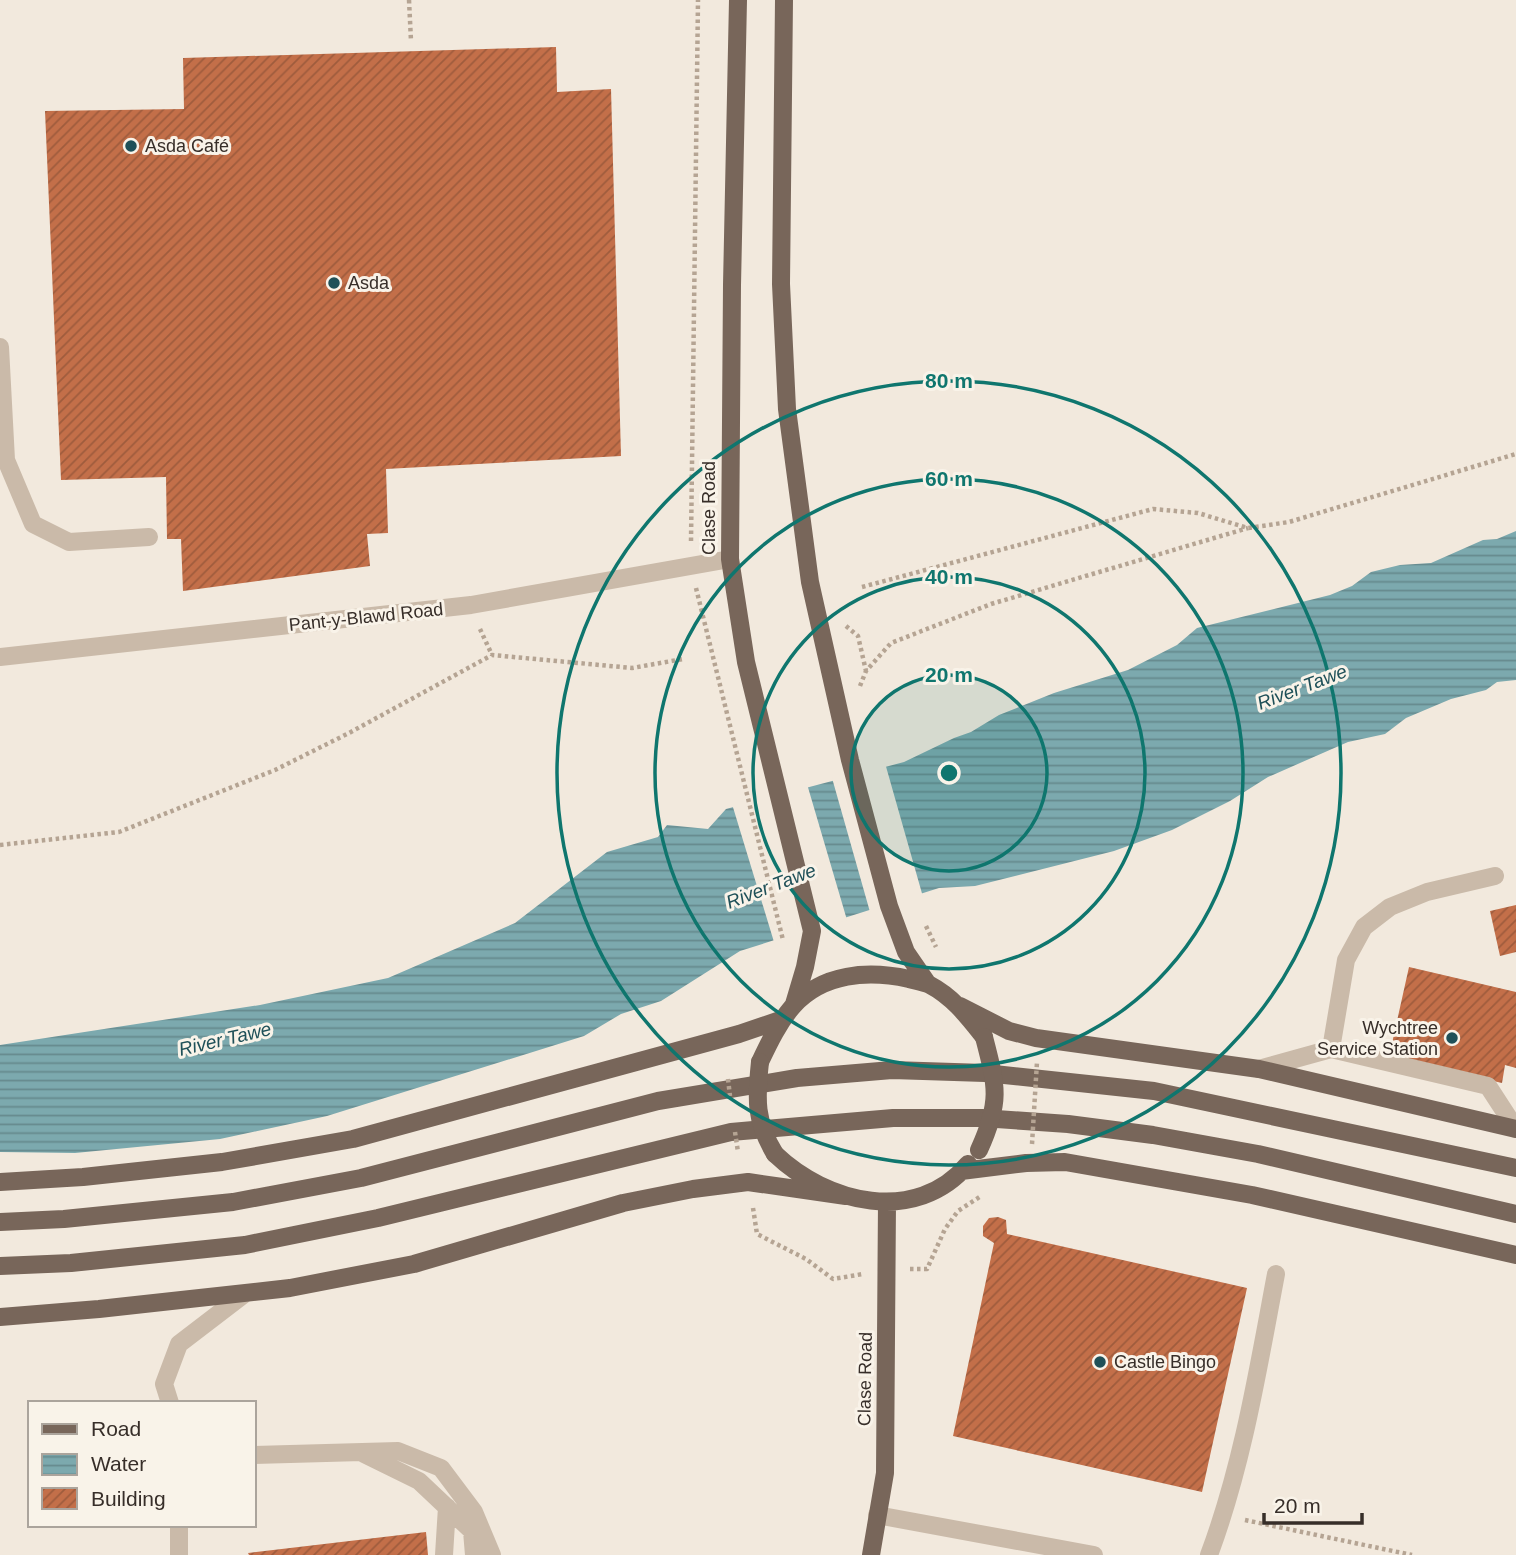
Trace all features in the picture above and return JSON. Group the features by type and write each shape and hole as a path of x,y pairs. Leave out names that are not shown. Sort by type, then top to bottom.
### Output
{"main road":[{"name":"Clase Road","path":"738,0 730,559 746,662 812,931 806,967 789,1012"},
{"path":"784,0 781,284 787,409 810,582 850,760 889,906 906,952 928,984"},
{"path":"0,1182 83,1177 222,1162 353,1139 727,1038 789,1012 825,983 842,977 883,973 928,984 960,1006 1009,1031 1036,1038 1259,1069 1516,1129"},
{"path":"0,1317 243,1295 290,1288 414,1264 623,1203 693,1189 748,1182 870,1202 909,1200 929,1193 961,1171 979,1150 992,1122 996,1084 984,1037 960,1006"},
{"path":"789,1012 760,1062 756,1099 765,1138 775,1153 806,1179 846,1196"},
{"path":"0,1222 64,1219 233,1202 361,1178 658,1101 797,1078 891,1070 985,1073 1154,1091 1516,1168"},
{"path":"0,1265 71,1263 245,1245 378,1218 731,1132 893,1118 982,1118 1068,1124 1153,1135 1258,1154 1516,1214"},
{"path":"961,1171 1026,1163 1065,1162 1252,1195 1516,1255"},
{"name":"Clase Road","path":"871,1555 885,1473 887,1202"}],"street":[{"path":"0,347 6,460 33,524 69,542 149,537"},
{"name":"Pant-y-Blawd Road","path":"0,657 471,605 730,559"},
{"path":"1331,1049 1346,960 1364,927 1390,907 1427,892 1495,876"},
{"path":"1259,1069 1331,1049 1489,1086 1516,1129"},
{"path":"1209,1555 1224,1516 1245,1440 1276,1274"},
{"path":"169,1401 164,1384 179,1344 243,1295"},
{"path":"256,1455 398,1451 441,1468 474,1512 492,1555"},
{"path":"361,1452 419,1481 472,1531 474,1555"},
{"path":"444,1555 447,1507"},
{"path":"877,1515 1094,1555"},
{"path":"179,1527 179,1555"}],"path":[{"path":"409,0 411,41"},
{"path":"698,0 691,566 744,792 783,940"},
{"path":"844,625 858,636 866,671 891,643 991,604 1248,528 1289,522 1516,454"},
{"path":"862,587 1153,509 1198,513 1248,528"},
{"path":"0,845 119,832 275,770 492,655 632,668 683,659"},
{"path":"1026,1163 1032,1144 1037,1062"},
{"path":"738,1152 748,1182 757,1234 806,1259 832,1279 888,1270 927,1269 945,1229 958,1211 989,1191"},
{"path":"1224,1516 1412,1555"}],"water":[{"name":"River Tawe","path":"1516,531 1516,680 1497,682 1486,690 1451,699 1406,718 1385,734 1348,742 1268,777 1230,801 1172,830 1114,851 975,886 939,888 740,951 661,1001 621,1014 584,1036 327,1116 220,1139 75,1153 0,1152 0,1045 260,1005 388,978 515,923 607,852 658,837 667,825 708,829 726,809 904,762 971,732 999,715 1054,693 1128,670 1177,645 1197,628 1330,595 1352,586 1371,572 1400,565 1431,563 1483,540 1497,539"}],"pier":[{"path":"885,763 923,897 870,912 832,778"},
{"path":"807,784 847,920 774,942 732,804"}],"building":[{"name":"Asda","path":"556,47 557,92 611,89 621,456 386,469 388,533 367,534 370,566 183,591 181,539 167,539 166,477 61,480 45,111 184,109 183,58"},
{"path":"1516,905 1516,952 1500,956 1490,911"},
{"name":"Wychtree Service Station","path":"1409,967 1516,992 1516,1068 1505,1065 1502,1083 1389,1057"},
{"name":"Castle Bingo","path":"989,1218 1006,1220 1007,1234 1247,1288 1202,1492 953,1436 994,1243 983,1236 983,1226"},
{"path":"426,1532 428,1555 248,1553"}],"place":[{"name":"Asda Café","path":"131,146"},
{"name":"Asda","path":"334,283"},
{"name":"Wychtree Service Station","path":"1452,1038"},
{"name":"Castle Bingo","path":"1100,1362"}]}
